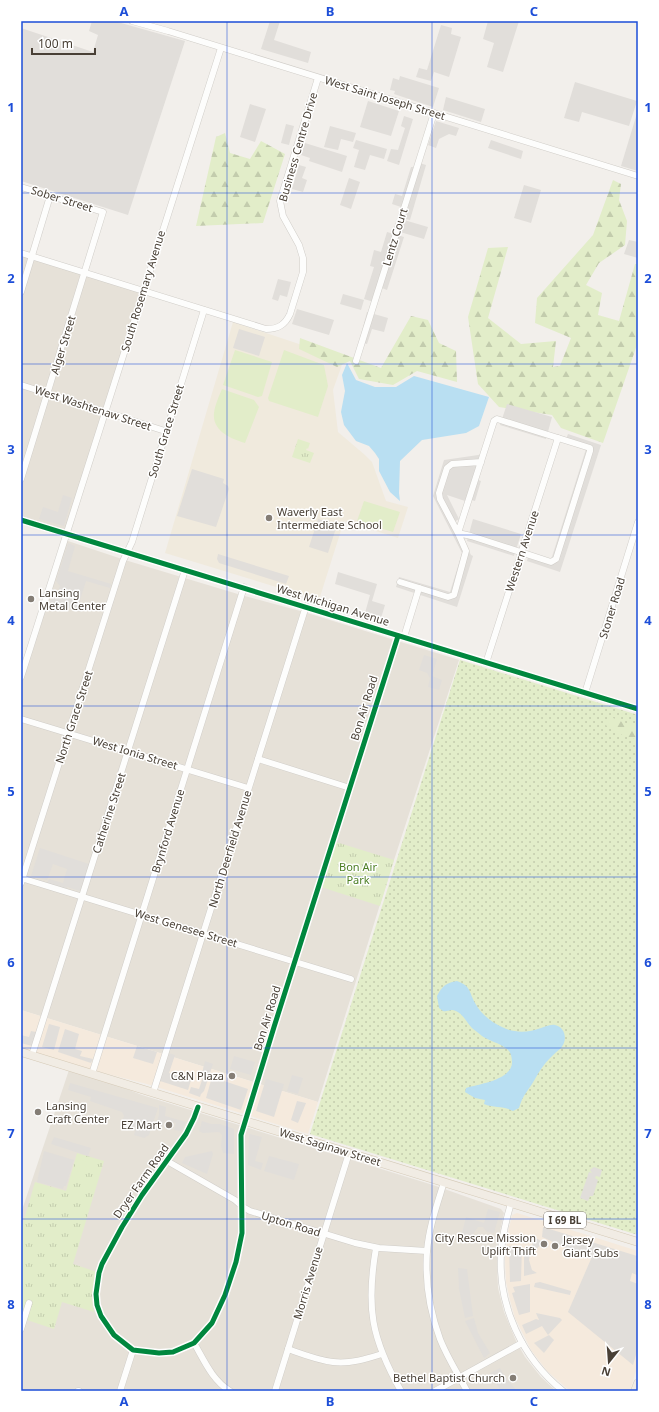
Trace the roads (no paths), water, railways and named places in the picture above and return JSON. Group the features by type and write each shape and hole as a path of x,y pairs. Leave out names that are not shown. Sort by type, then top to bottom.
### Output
{"main road":[{"name":"West Saginaw Street","path":"21,1052 638,1242"},
{"path":"635,1391 638,1383"}],"street":[{"name":"West Saint Joseph Street","path":"132,21 638,176"},
{"path":"146,21 168,31"},
{"name":"South Rosemary Avenue","path":"21,677 220,48"},
{"name":"Business Centre Drive","path":"204,310 266,329 282,326 288,319 304,265 301,250 283,216 280,201 318,78"},
{"name":"Lentz Court","path":"356,361 434,113"},
{"name":"Sober Street","path":"21,187 103,212"},
{"path":"21,292 50,196"},
{"name":"Alger Street","path":"21,479 103,212"},
{"path":"21,253 204,310"},
{"name":"South Grace Street","path":"128,552 204,310"},
{"name":"West Washtenaw Street","path":"21,385 165,431"},
{"path":"498,419 590,448 556,559 551,562 458,533 494,421 498,419"},
{"name":"Western Avenue","path":"486,663 558,438"},
{"path":"400,582 448,597 454,595 466,551 440,499 439,493 447,468 452,464 481,462"},
{"name":"West Michigan Avenue","path":"21,520 244,587 638,709"},
{"name":"Stoner Road","path":"585,693 638,522"},
{"name":"North Grace Street","path":"22,880 123,561 128,552"},
{"name":"Catherine Street","path":"32,1055 185,570"},
{"name":"Brynford Avenue","path":"92,1074 244,587"},
{"name":"Bon Air Road","path":"133,1350 159,1353 173,1352 194,1343 212,1323 225,1295 240,1248 242,1233 243,1207 241,1134 350,788 400,636 418,588"},
{"name":"North Deerfield Avenue","path":"154,1093 306,606"},
{"name":"West Ionia Street","path":"21,718 248,788"},
{"path":"258,759 350,788"},
{"name":"West Genesee Street","path":"22,880 83,897 350,979"},
{"name":"Dryer Farm Road","path":"133,1350 114,1335 101,1316 97,1305 97,1283 102,1264 122,1227 142,1195 186,1134 198,1106"},
{"name":"Morris Avenue","path":"275,1391 348,1153"},
{"name":"Upton Road","path":"168,1161 235,1200 250,1211 323,1234 376,1248 427,1251"},
{"path":"444,1182 433,1218 427,1251 429,1294 434,1320 440,1339 467,1391"},
{"path":"511,1203 502,1244 501,1272 507,1308 522,1343 541,1370 563,1391"},
{"path":"376,1248 372,1271 371,1300 374,1330 382,1354 401,1391"},
{"path":"21,1329 29,1303"},
{"path":"194,1343 211,1373 230,1391"},
{"path":"435,1391 522,1343"},
{"path":"288,1349 321,1360 333,1362 363,1360 382,1354"},
{"path":"120,1391 133,1350"}],"water":[{"path":"347,363 356,380 375,387 396,387 414,376 489,397 479,426 466,433 422,440 400,461 400,501 390,492 379,471 379,459 375,453 369,446 356,441 344,425 341,412 345,391 342,375"},
{"path":"457,981 467,987 477,1007 483,1014 494,1023 506,1029 526,1031 553,1025 559,1026 564,1032 565,1039 563,1046 543,1066 524,1096 519,1108 513,1111 506,1108 484,1104 485,1100 475,1098 465,1092 466,1088 486,1083 506,1074 510,1069 512,1061 510,1053 507,1049 482,1036 472,1028 464,1017 458,1012 452,1010 443,1011 439,1008 437,996 441,990 447,984"}],"place":[{"name":"Waverly East Intermediate School","path":"269,518"},
{"name":"Lansing Metal Center","path":"31,599"},
{"name":"C&N Plaza","path":"232,1076"},
{"name":"Lansing Craft Center","path":"38,1112"},
{"name":"EZ Mart","path":"169,1125"},
{"name":"City Rescue Mission Uplift Thift","path":"544,1244"},
{"name":"Jersey Giant Subs","path":"555,1246"},
{"name":"Bethel Baptist Church","path":"513,1378"}],"park label":[{"name":"Bon Air Park","path":"358,873"}]}
